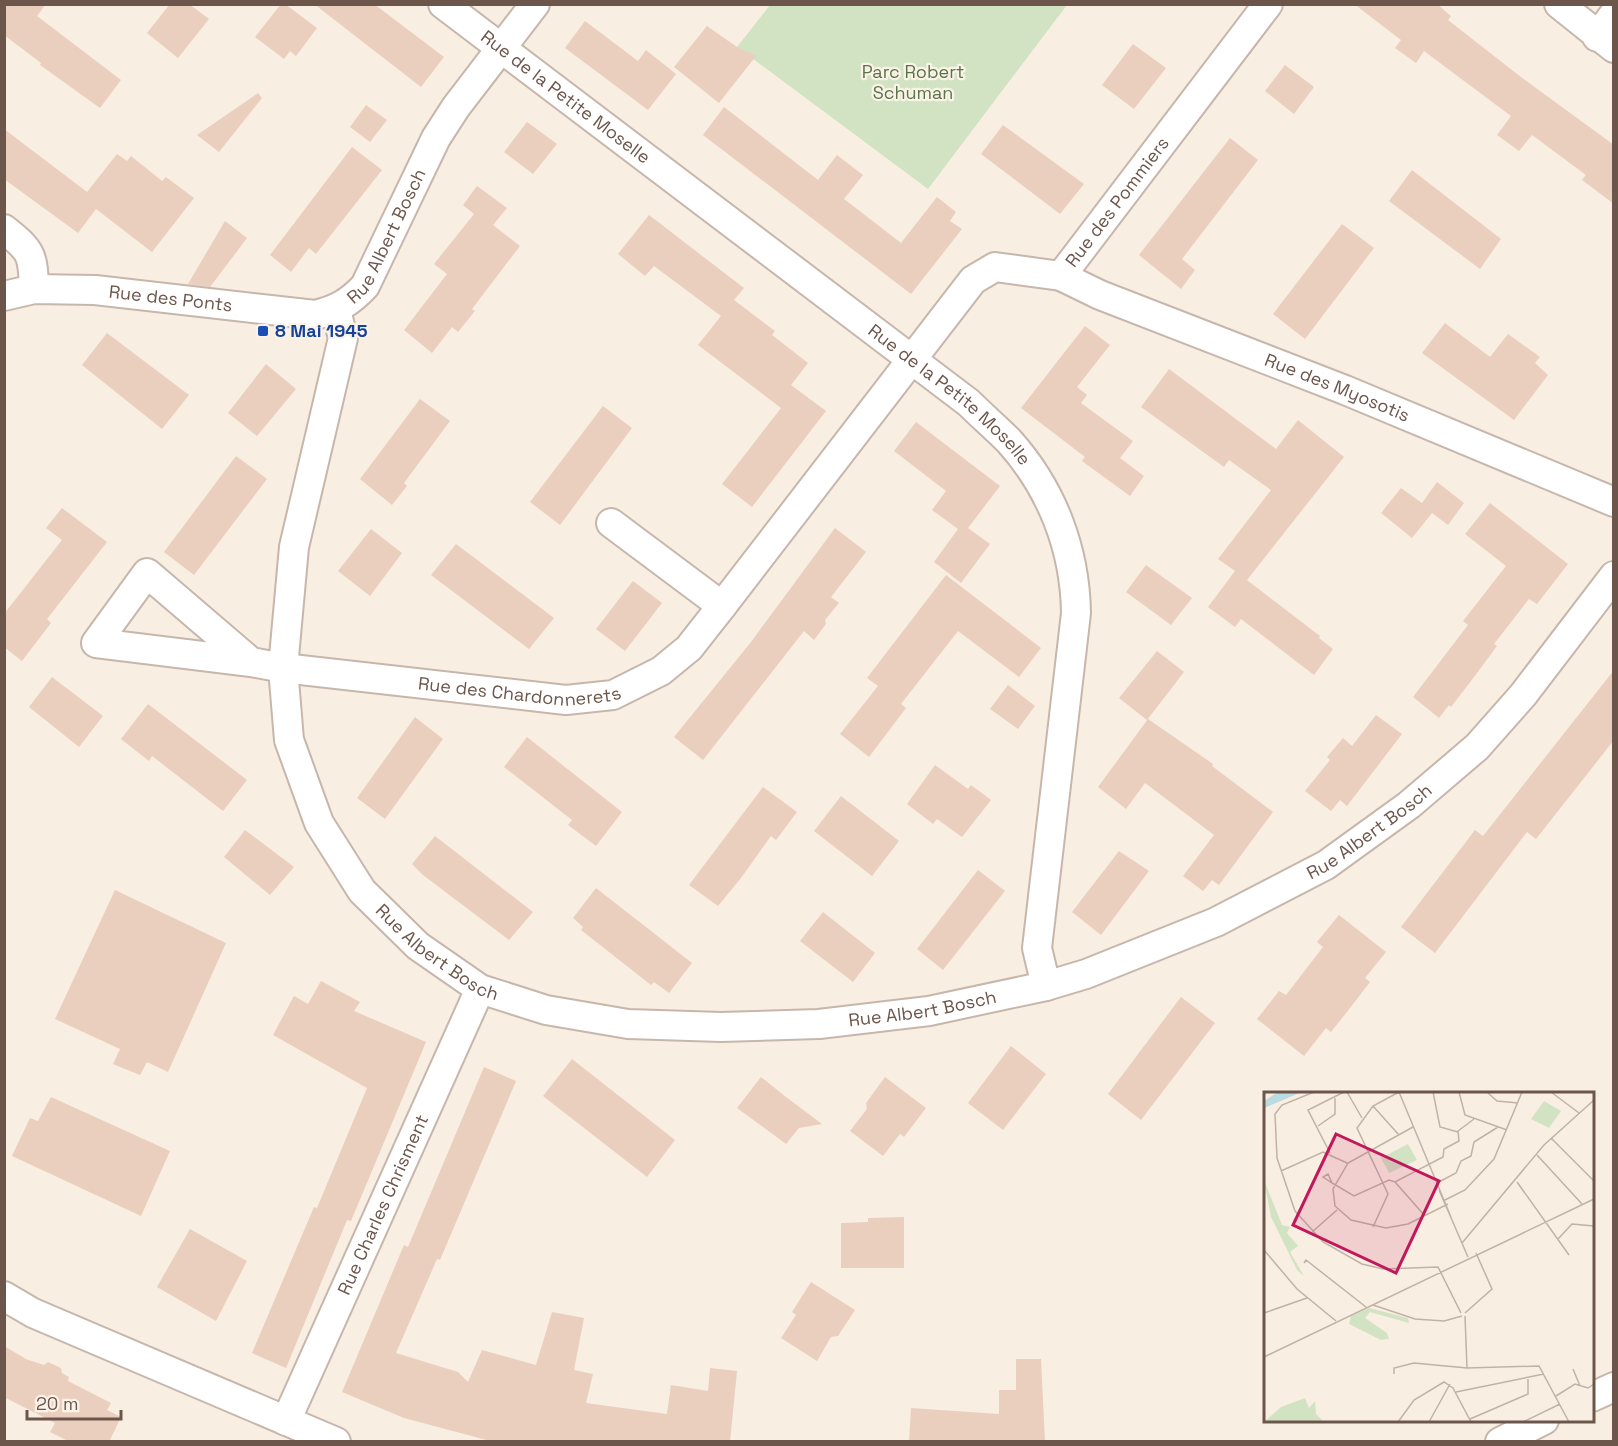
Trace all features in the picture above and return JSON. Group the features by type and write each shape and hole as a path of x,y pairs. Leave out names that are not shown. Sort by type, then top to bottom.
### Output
{"street":[{"name":"Rue de la Petite Moselle","path":"443,4 969,403 1008,441 1030,467 1048,495 1071,559 1076,585 1076,613 1037,948 1046,986"},
{"name":"Rue Albert Bosch","path":"535,4 456,107 436,138 365,286 353,299 336,310 343,338 294,547 283,668 289,740 319,823 362,891 418,946 480,990 546,1010 616,1022 721,1027 819,1024 929,1011 1046,986 1086,974 1216,922 1326,865 1409,805 1477,747 1523,695 1614,576"},
{"name":"Rue des Pommiers","path":"913,360 974,280 995,267 1061,276 1269,4"},
{"path":"1558,4 1608,33"},
{"path":"4,229 17,239 31,255 34,289"},
{"name":"Rue des Myosotis","path":"1061,276 1100,295 1345,390 1614,502"},
{"name":"Rue des Ponts","path":"4,296 34,289 95,290 315,315 336,310"},
{"name":"Rue des Chardonnerets","path":"283,668 566,700 613,695 661,671 689,648 913,360"},
{"path":"611,523 722,606"},
{"path":"251,662 147,573 96,643 283,668"},
{"name":"Rue Charles Chrisment","path":"286,1421 480,990"},
{"path":"4,1296 33,1313 336,1442"},
{"path":"1594,1397 1614,1387"},
{"path":"1500,1442 1540,1422"}],"green space":[{"name":"Parc Robert Schuman","path":"770,5 1067,5 928,189 737,47"}],"building":[{"path":"4,4 46,4 37,16 121,80 100,108 40,65 41,63 4,35"},
{"path":"170,4 189,4 209,19 178,58 147,33"},
{"path":"281,4 285,4 317,28 296,56 290,51 284,59 255,37"},
{"path":"314,4 374,4 444,57 421,87"},
{"path":"1354,4 1437,4 1451,16 1448,20 1614,145 1614,204 1582,180 1586,175 1532,135 1519,151 1497,135 1511,116 1424,51 1416,63 1395,48 1401,40"},
{"path":"585,21 638,61 646,50 676,74 648,110 565,48"},
{"path":"707,26 737,47 756,56 719,103 674,67"},
{"path":"1133,44 1166,68 1134,109 1102,85"},
{"path":"1285,65 1314,87 1294,114 1265,91"},
{"path":"258,93 262,98 219,152 197,135"},
{"path":"366,105 387,120 370,142 350,127"},
{"path":"724,107 818,180 837,155 863,175 844,199 901,243 937,197 956,212 950,221 962,229 911,294 703,135"},
{"path":"527,122 557,144 533,174 504,152"},
{"path":"1003,125 1084,184 1060,214 981,154"},
{"path":"4,129 87,192 117,154 127,161 131,156 162,181 166,177 194,198 152,252 96,209 78,233 4,179"},
{"path":"1230,138 1258,160 1182,259 1195,270 1181,289 1139,255"},
{"path":"352,147 382,170 316,254 309,248 291,272 270,255"},
{"path":"1412,170 1501,239 1480,269 1389,201"},
{"path":"477,186 507,208 493,225 520,246 472,309 475,311 458,332 452,327 432,353 404,330 447,274 434,264 474,214 463,205"},
{"path":"649,215 744,288 734,300 775,331 772,335 808,363 791,385 826,411 752,507 722,484 781,408 698,345 721,316 654,266 645,276 618,254"},
{"path":"225,221 247,238 210,287 188,284"},
{"path":"1342,224 1374,248 1305,339 1273,314"},
{"path":"1445,323 1490,357 1508,334 1540,357 1535,363 1548,375 1514,420 1422,353"},
{"path":"1085,326 1110,345 1077,387 1087,395 1081,403 1133,441 1120,458 1144,476 1130,496 1082,461 1085,457 1021,408"},
{"path":"107,333 189,395 162,429 82,365"},
{"path":"266,364 296,389 257,436 228,413"},
{"path":"1169,369 1276,449 1298,420 1344,457 1247,580 1243,577 1320,636 1319,638 1333,649 1314,675 1241,619 1235,627 1208,607 1235,571 1218,559 1271,490 1229,460 1224,467 1141,407"},
{"path":"420,399 450,421 404,483 407,486 392,505 360,479"},
{"path":"603,406 632,428 560,525 530,502"},
{"path":"916,422 1000,486 968,528 990,544 961,583 934,562 958,529 932,510 946,491 894,451"},
{"path":"236,456 267,479 194,575 164,552"},
{"path":"1437,482 1464,503 1448,525 1432,513 1412,538 1381,513 1401,488 1422,503"},
{"path":"1490,503 1568,564 1537,604 1529,599 1494,644 1497,646 1474,677 1451,707 1449,705 1439,718 1413,697 1468,625 1463,621 1506,566 1465,534"},
{"path":"62,508 107,542 47,619 51,623 22,661 4,647 4,614 62,540 46,528"},
{"path":"835,528 866,552 831,597 839,603 825,620 826,624 814,640 804,631 703,760 674,737 751,642"},
{"path":"371,529 402,553 370,596 338,571"},
{"path":"456,544 554,618 529,649 431,575"},
{"path":"1146,565 1192,598 1171,625 1126,592"},
{"path":"946,575 1041,648 1019,677 958,631 901,704 906,708 869,757 840,734 878,686 867,678"},
{"path":"633,581 662,603 625,651 596,629"},
{"path":"1157,651 1184,672 1147,720 1119,698"},
{"path":"1614,670 1614,740 1536,839 1527,832 1435,953 1401,927 1475,830 1483,836"},
{"path":"52,677 103,716 79,747 29,707"},
{"path":"1008,685 1035,706 1018,729 990,709"},
{"path":"148,704 247,780 223,811 152,756 149,761 121,739"},
{"path":"1376,715 1402,734 1347,806 1340,800 1331,811 1305,791 1330,760 1327,757 1343,738 1352,746"},
{"path":"415,717 443,739 385,819 357,798"},
{"path":"1148,719 1213,764 1212,766 1273,812 1219,885 1212,880 1203,891 1183,876 1214,835 1145,783 1126,809 1098,787"},
{"path":"527,737 622,812 596,846 568,825 572,820 504,767"},
{"path":"935,765 968,789 971,785 991,800 962,837 937,819 933,824 907,804"},
{"path":"763,787 797,812 776,840 771,836 718,906 689,885"},
{"path":"841,796 899,841 872,876 814,831"},
{"path":"245,830 294,867 270,895 224,857"},
{"path":"435,836 533,912 509,940 423,875 412,864"},
{"path":"1119,851 1149,871 1101,935 1072,912"},
{"path":"978,870 1005,891 943,970 917,949"},
{"path":"596,888 692,963 669,993 654,982 651,985 581,930 583,927 573,918"},
{"path":"115,890 226,943 168,1072 147,1062 140,1075 113,1064 120,1049 55,1019"},
{"path":"823,912 875,953 853,982 800,941"},
{"path":"1339,915 1386,952 1365,978 1370,982 1350,1008 1331,1032 1326,1028 1304,1056 1257,1019 1279,991 1286,995 1323,947 1317,942"},
{"path":"321,981 360,1002 354,1011 426,1042 351,1221 347,1220 286,1368 252,1353 314,1207 317,1208 367,1088 273,1035 294,996 308,1004"},
{"path":"1181,997 1215,1023 1141,1120 1108,1094"},
{"path":"1011,1046 1046,1074 1003,1130 968,1103"},
{"path":"572,1059 675,1140 647,1177 543,1096"},
{"path":"484,1067 516,1081 440,1260 437,1259 396,1353 458,1372 468,1382 482,1350 536,1365 552,1312 584,1318 574,1370 593,1374 586,1403 667,1414 671,1385 708,1391 710,1368 737,1371 730,1442 494,1442 404,1418 342,1392 404,1245 408,1247"},
{"path":"761,1077 822,1124 799,1128 786,1144 737,1108"},
{"path":"885,1077 926,1108 904,1137 900,1134 883,1156 850,1131 867,1109 866,1103"},
{"path":"51,1097 170,1151 141,1216 12,1156 30,1118 38,1121"},
{"path":"904,1217 904,1268 841,1268 841,1223 868,1222 868,1218"},
{"path":"190,1229 247,1261 216,1321 157,1287"},
{"path":"811,1282 855,1310 838,1336 831,1337 817,1361 781,1338 796,1315 792,1312"},
{"path":"4,1346 26,1359 44,1365 48,1362 61,1368 62,1373 69,1377 68,1381 111,1403 107,1410 121,1417 109,1442 70,1442 50,1432 55,1423 4,1397"},
{"path":"1016,1359 1041,1359 1045,1442 909,1442 911,1408 999,1414 999,1390 1016,1390"}],"place":[{"name":"8 Mai 1945","path":"263,331"}]}
